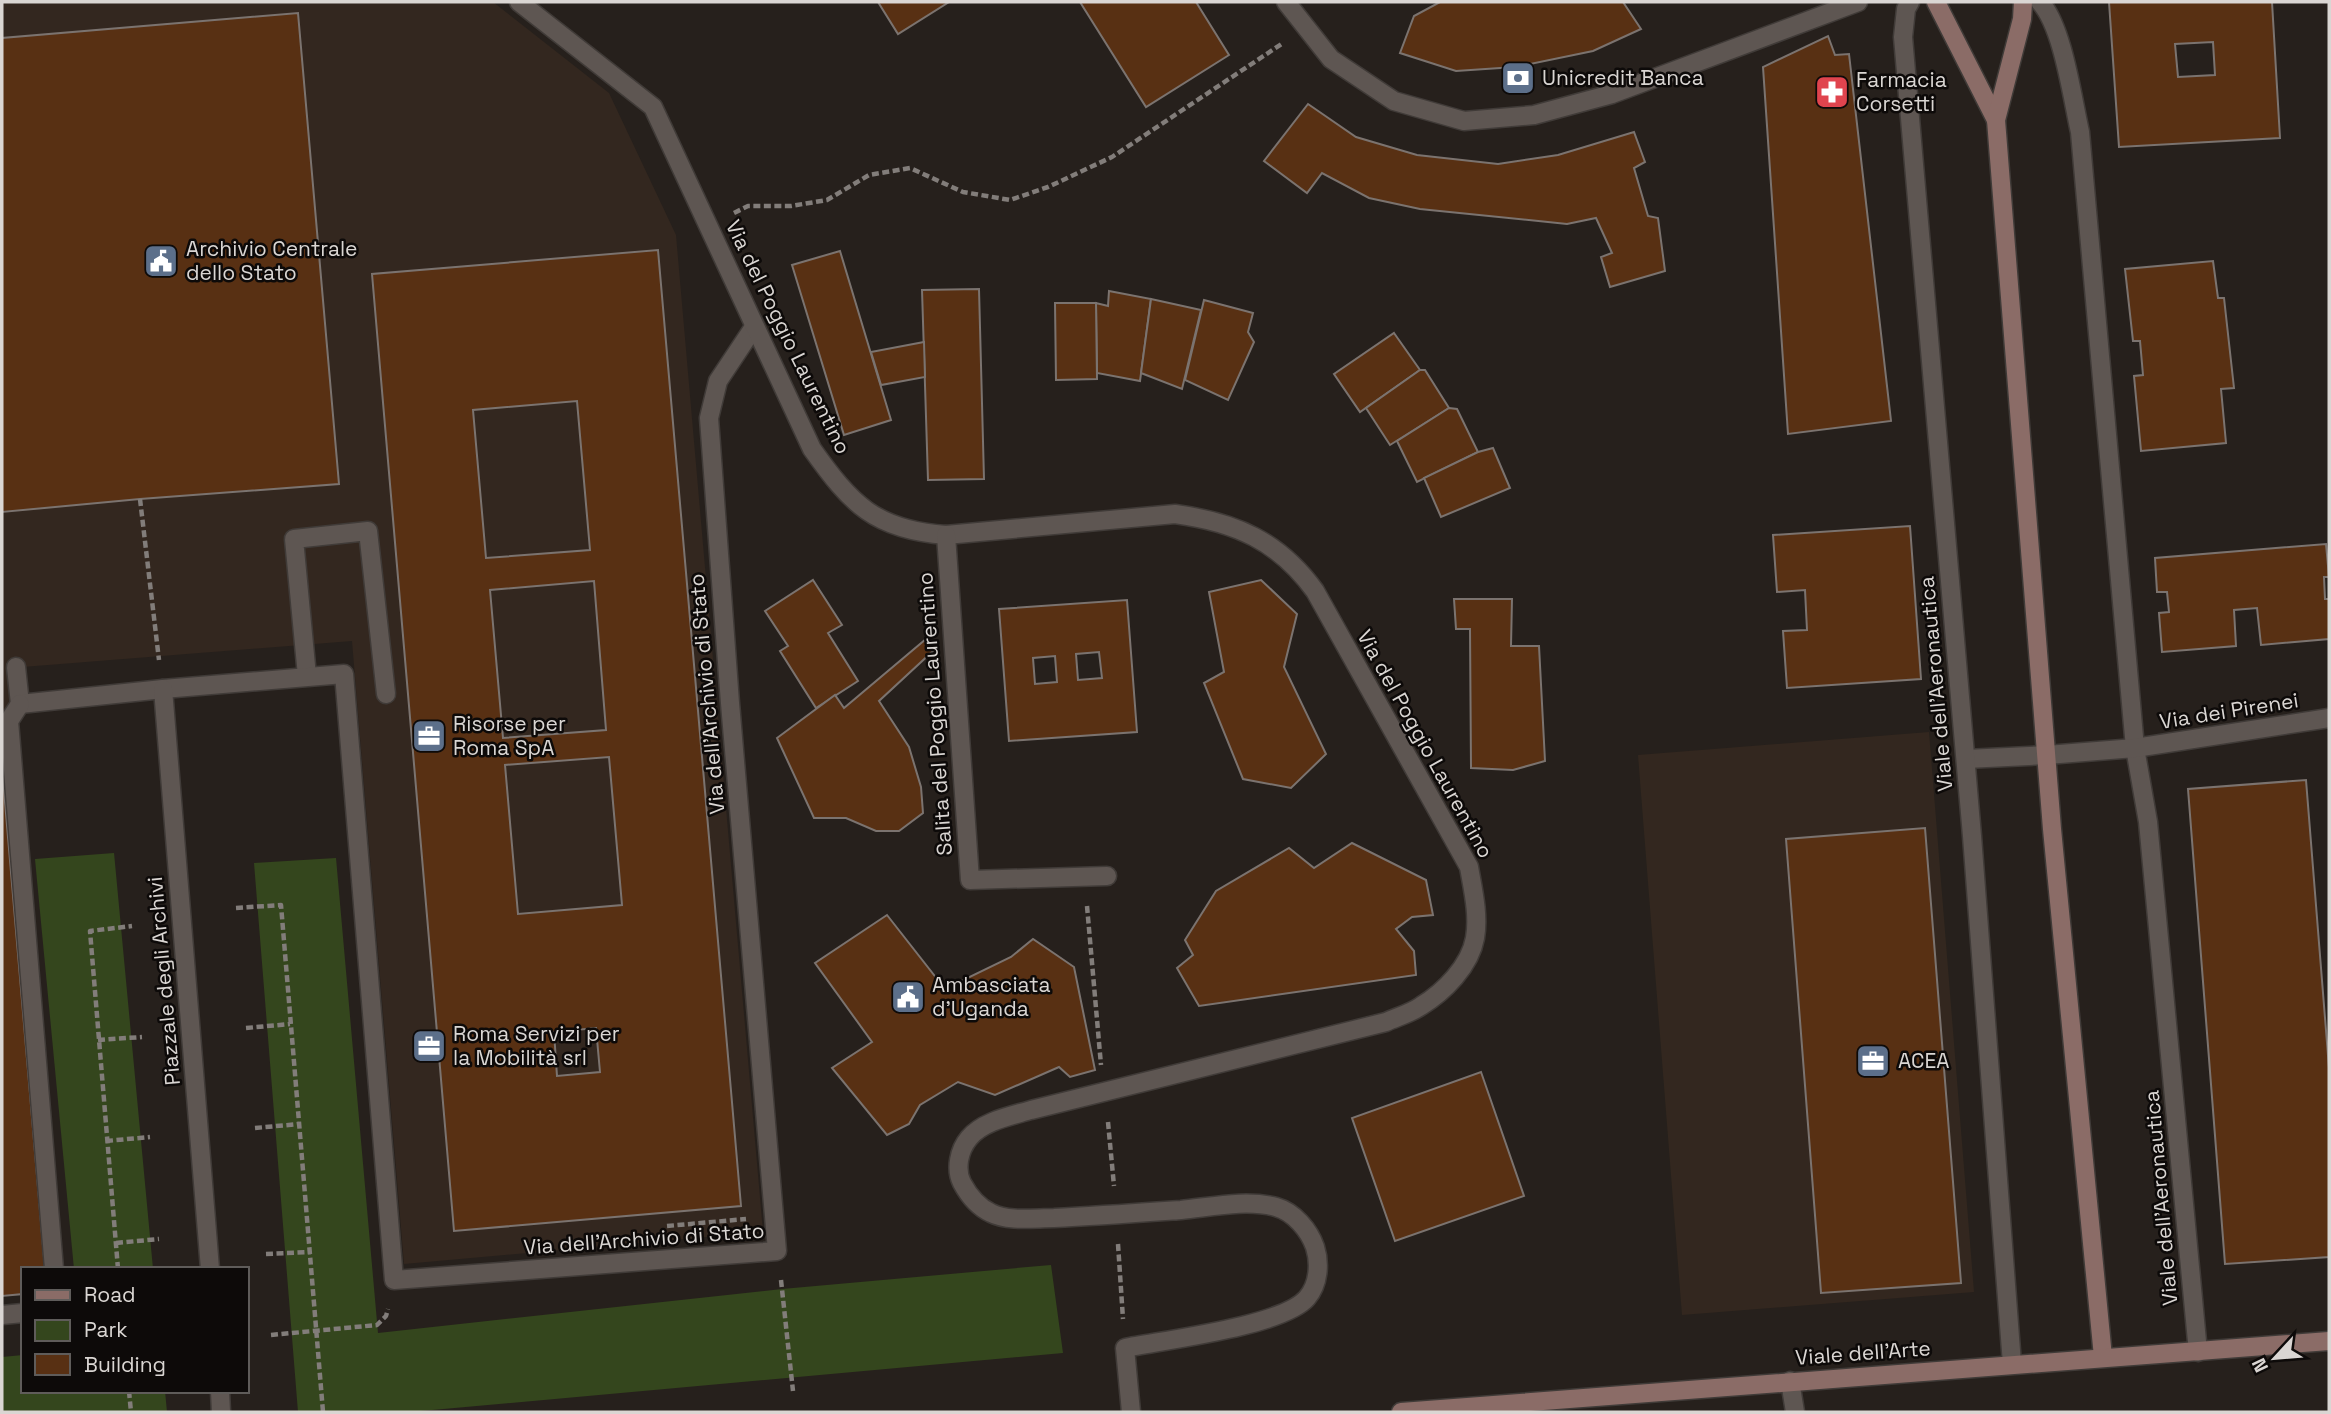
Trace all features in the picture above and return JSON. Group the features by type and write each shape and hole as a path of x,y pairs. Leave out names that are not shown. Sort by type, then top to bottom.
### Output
{"street":[{"name":"Via del Poggio Laurentino","path":"519,2 653,107 812,449 852,500 886,523 928,534 946,535 1175,514 1210,518 1250,533 1289,561 1315,592 1469,867 1476,905 1475,940 1463,967 1443,990 1420,1008 1386,1022 1031,1110 989,1124 969,1137 958,1162 960,1180 978,1205 992,1214 1006,1218 1030,1219 1116,1215 1253,1203 1278,1208 1296,1218 1311,1237 1319,1261 1315,1281 1307,1298 1289,1312 1262,1322 1125,1348"},
{"path":"1286,2 1331,59 1394,101 1464,121 1534,115 1612,94 1858,2"},
{"name":"Viale dell'Aeronautica","path":"1910,2 1906,9 1903,37 1966,759 2012,1364"},
{"path":"1936,2 1996,120"},
{"path":"2023,2 2022,19 1996,120 2047,755 2103,1357"},
{"name":"Viale dell'Aeronautica","path":"2040,2 2050,12 2080,132 2136,748 2148,822 2198,1352"},
{"name":"Via dell'Archivio di Stato","path":"307,676 344,674 394,1280 777,1251 730,703 709,418 718,381 754,327"},
{"path":"20,704 307,676 294,539 368,531 386,694"},
{"name":"Salita del Poggio Laurentino","path":"946,535 970,880 1107,876"},
{"path":"16,667 20,704 9,722 54,1267"},
{"name":"Piazzale degli Archivi","path":"163,689 210,1267"},
{"name":"Via dei Pirenei","path":"1966,759 2136,748 2329,718"},
{"path":"2,1315 21,1313"},
{"name":"Viale dell'Arte","path":"1401,1412 2329,1341"},
{"path":"1125,1348 1131,1412"},
{"path":"1790,1381 1795,1412"},
{"path":"220,1393 221,1412"}],"path":[{"path":"708,226 748,206 791,206 827,200 869,175 910,168 963,192 1010,200 1048,187 1112,157 1307,27"},
{"path":"140,499 159,656"},
{"path":"1085,877 1102,1075"},
{"path":"236,908 281,905 323,1412"},
{"path":"118,1267 90,931 132,926"},
{"path":"246,1028 290,1024"},
{"path":"97,1040 142,1037"},
{"path":"1107,1110 1114,1191"},
{"path":"255,1128 299,1124"},
{"path":"106,1141 150,1137"},
{"path":"658,1227 753,1218"},
{"path":"116,1242 159,1239"},
{"path":"1118,1240 1125,1348"},
{"path":"265,1254 311,1252"},
{"path":"782,1289 793,1391"},
{"path":"271,1335 377,1325"},
{"path":"129,1393 131,1412"}],"shaded area":[{"path":"2,2 493,2 609,93 676,235 763,1232 404,1264 352,641 10,668 63,1267 21,1267 21,1293 2,1295"},
{"name":"ACEA","path":"1929,732 1974,1292 1682,1315 1638,755"}],"green space":[{"path":"114,853 153,1267 74,1267 35,859"},
{"path":"336,858 378,1333 782,1289 1051,1265 1063,1353 410,1412 298,1412 254,863"},
{"path":"21,1355 21,1393 165,1393 167,1412 2,1412 2,1357"}],"building":[{"path":"878,2 949,2 898,34"},
{"path":"1080,2 1196,2 1229,55 1146,107"},
{"path":"1440,2 1623,2 1641,29 1593,51 1515,67 1456,71 1400,53 1414,16"},
{"path":"2109,2 2272,2 2280,138 2119,147","holes":["2213,42 2215,75 2178,77 2175,44"]},
{"name":"Archivio Centrale dello Stato","path":"298,13 339,484 2,512 2,38"},
{"path":"1828,36 1835,55 1849,54 1891,421 1788,434 1763,67"},
{"path":"1308,104 1356,137 1417,155 1498,164 1558,155 1634,132 1645,162 1634,168 1648,216 1658,218 1665,271 1610,287 1601,257 1612,253 1596,218 1567,224 1420,209 1369,198 1322,173 1307,193 1264,161"},
{"path":"658,250 741,1206 454,1231 372,274","holes":["577,401 590,550 486,558 473,410","594,581 606,730 503,738 490,590","609,757 622,905 518,914 505,765","596,1028 600,1072 557,1076 554,1032"]},
{"path":"840,251 891,420 844,435 792,265"},
{"path":"2213,261 2218,298 2224,298 2234,388 2221,389 2226,443 2141,451 2134,376 2143,375 2140,341 2133,341 2125,269"},
{"path":"979,289 984,479 928,480 922,290"},
{"path":"1109,291 1151,299 1140,381 1097,373 1096,303 1108,306"},
{"path":"1151,299 1201,310 1182,389 1141,373"},
{"path":"1204,300 1253,313 1248,332 1254,342 1228,400 1185,380"},
{"path":"1055,303 1096,303 1097,379 1056,380"},
{"path":"1394,333 1420,370 1360,412 1334,374"},
{"path":"924,342 925,377 881,385 871,352"},
{"path":"1420,370 1425,370 1449,408 1390,445 1366,408"},
{"path":"1449,408 1457,409 1478,452 1417,482 1397,441"},
{"path":"1493,448 1510,488 1441,517 1424,478 1478,452"},
{"path":"1910,526 1921,679 1787,688 1783,631 1807,630 1805,590 1777,592 1773,535"},
{"path":"2326,544 2329,577 2324,577 2325,599 2329,599 2329,639 2261,645 2257,608 2234,610 2236,646 2162,652 2159,613 2169,612 2167,592 2157,592 2155,558"},
{"path":"813,580 842,625 828,633 858,681 816,708 780,651 788,646 765,611"},
{"path":"1261,580 1297,614 1284,667 1326,754 1291,788 1243,779 1204,683 1224,672 1209,592"},
{"path":"1454,599 1512,599 1511,646 1539,646 1545,761 1513,770 1471,768 1470,629 1456,629"},
{"path":"1127,600 1137,732 1009,741 999,609","holes":["1099,652 1102,678 1078,680 1076,654","1055,656 1057,682 1035,684 1033,658"]},
{"path":"926,639 934,650 879,701 909,747 921,787 923,813 899,831 876,831 846,818 814,818 777,738 835,695 844,708"},
{"path":"2,767 45,1267 21,1267 21,1294 2,1296"},
{"path":"2306,780 2329,1068 2329,1257 2225,1264 2188,789"},
{"name":"ACEA","path":"1925,828 1961,1283 1821,1293 1786,839"},
{"path":"1352,843 1426,880 1433,915 1412,917 1396,929 1414,951 1416,975 1199,1006 1177,968 1193,955 1185,940 1216,891 1289,848 1314,868"},
{"path":"887,915 945,989 1011,957 1033,939 1074,967 1095,1070 1070,1077 1059,1067 995,1095 958,1082 920,1105 909,1124 887,1135 832,1068 872,1042 815,963"},
{"path":"1481,1072 1524,1196 1395,1241 1352,1118"}],"place":[{"name":"Unicredit Banca","path":"1518,78"},
{"name":"Farmacia Corsetti","path":"1832,92"},
{"name":"Archivio Centrale dello Stato","path":"161,261"},
{"name":"Risorse per Roma SpA","path":"429,736"},
{"name":"Ambasciata d’Uganda","path":"908,997"},
{"name":"Roma Servizi per la Mobilità srl","path":"429,1046"},
{"name":"ACEA","path":"1873,1061"}]}
